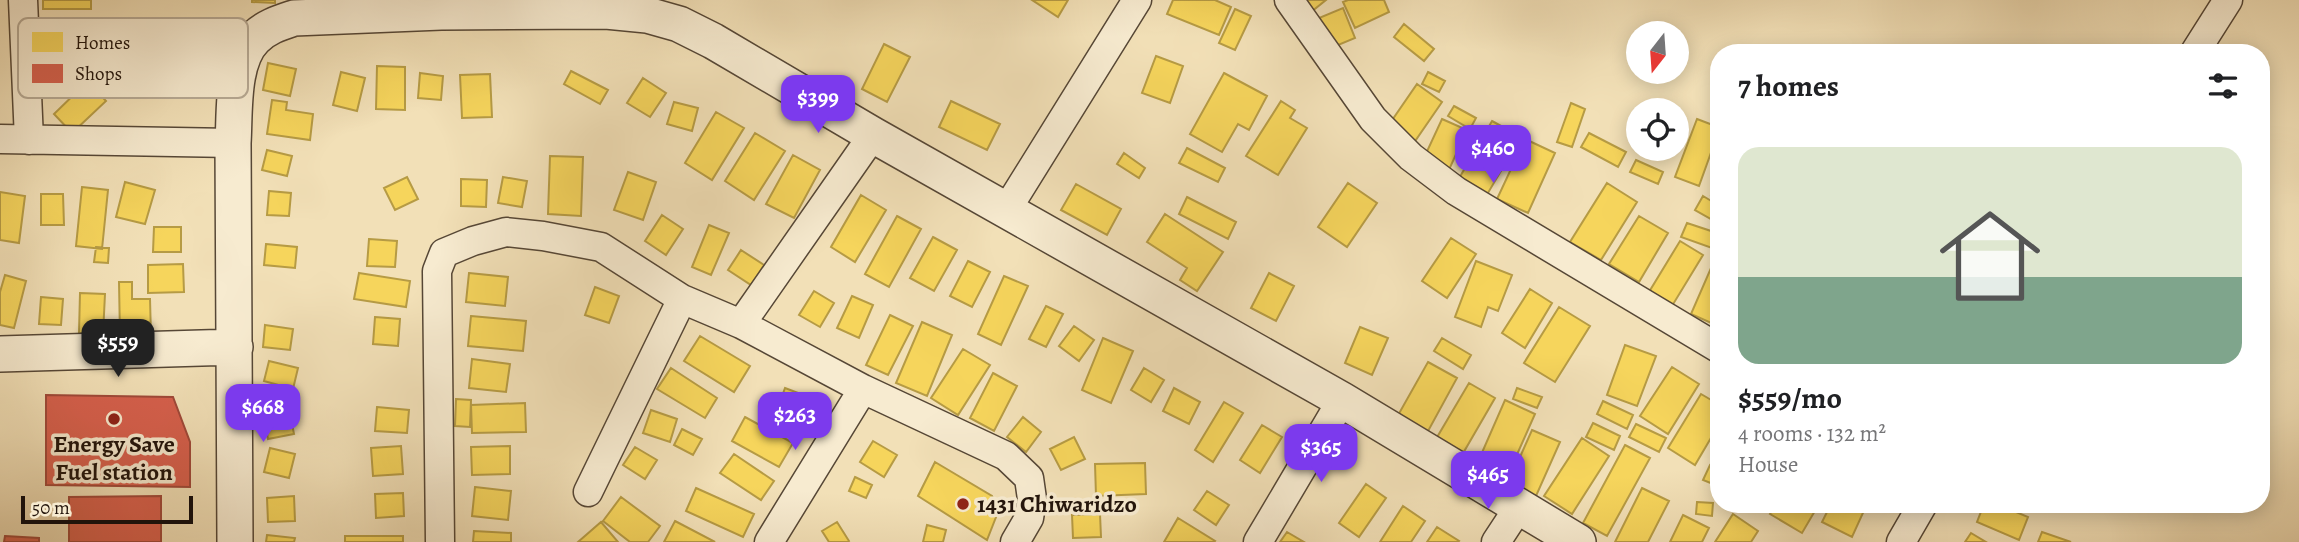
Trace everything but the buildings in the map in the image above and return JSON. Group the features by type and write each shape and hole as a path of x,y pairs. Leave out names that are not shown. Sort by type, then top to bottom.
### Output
{"street":[{"path":"23,0 24,18"},
{"path":"1007,209 1137,0"},
{"path":"1289,0 1373,119 1411,158 1456,191 1710,343"},
{"path":"2200,44 2228,0"},
{"path":"248,51 253,40 271,26 293,18 440,6 606,11 647,15 679,24 1342,400 1578,542"},
{"path":"27,98 29,139"},
{"path":"235,542 233,144 236,98"},
{"path":"741,324 873,135"},
{"path":"0,139 233,144"},
{"path":"440,542 437,271 444,253 506,232 601,247 682,299 741,324 863,388 1006,456 1029,478 1032,499 1029,518 1015,542"},
{"path":"589,492 682,299"},
{"path":"0,354 234,347"},
{"path":"769,542 863,388"},
{"path":"1258,542 1342,400"},
{"path":"1496,542 1520,507"},
{"path":"1901,542 1918,513"}],"place":[{"name":"Energy Save Fuel station","path":"114,419"},
{"name":"1431 Chiwaridzo","path":"963,504"}]}
